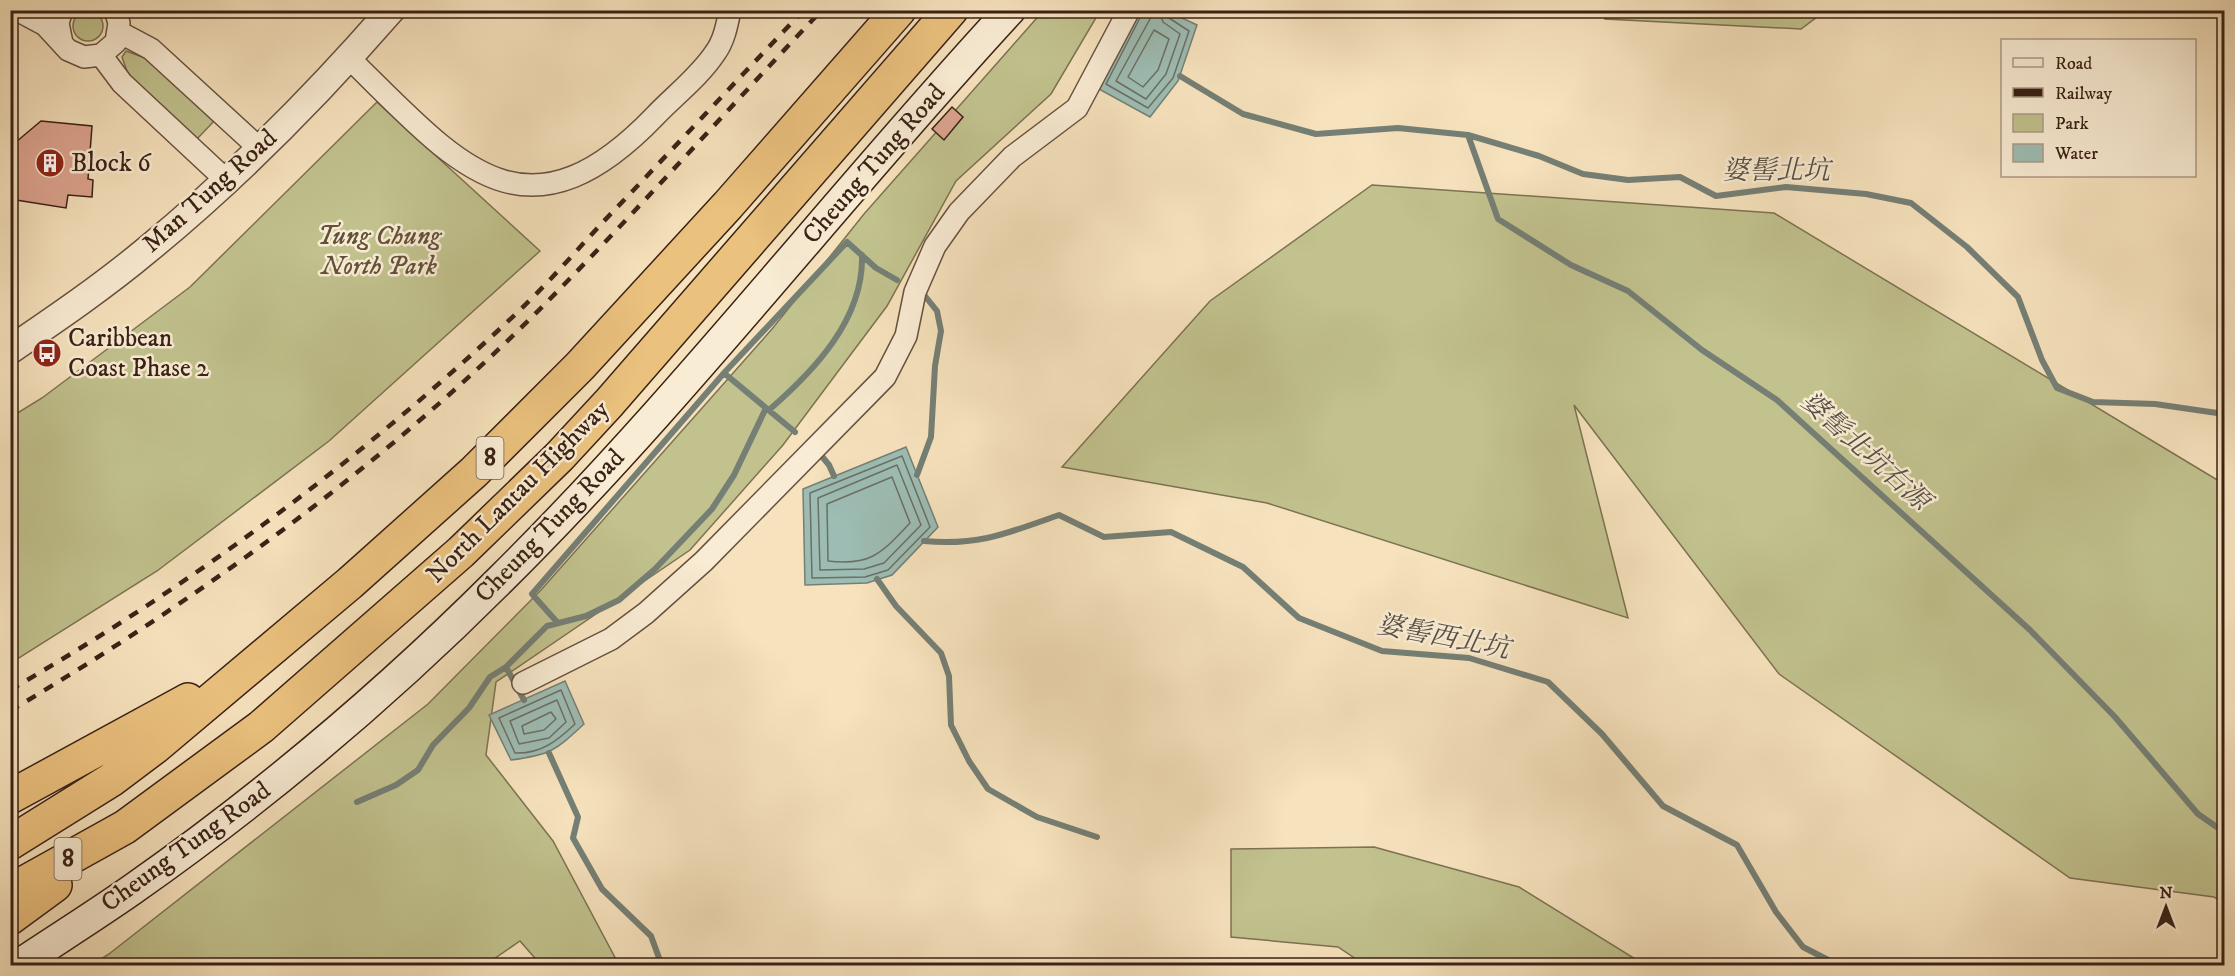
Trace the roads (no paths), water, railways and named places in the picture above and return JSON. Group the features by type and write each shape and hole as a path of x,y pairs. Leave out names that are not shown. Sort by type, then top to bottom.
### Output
{"highway":[{"name":"North Lantau Highway","path":"10,843 120,773 403,536 527,422 728,205 899,10"},
{"name":"North Lantau Highway","path":"10,891 125,827 261,727 461,552 559,457 616,394 951,10"},
{"path":"10,797 257,660"},
{"path":"10,918 96,853 125,827"}],"main road":[{"name":"Cheung Tung Road","path":"18,966 133,889 247,804 350,720 453,627 503,578 616,458 1010,10"}],"street":[{"path":"17,10 45,25 75,54 84,57 101,55 109,50 119,32 115,10"},
{"path":"62,10 58,23 62,43"},
{"name":"Man Tung Road","path":"10,350 147,250 227,181 349,58 391,10"},
{"path":"349,58 400,107 471,168 498,181 520,185 552,184 578,176 627,145 715,53 725,32 730,10"},
{"path":"523,683 611,639 646,612 704,561 885,377 906,336 915,292 935,246 960,212 1012,157 1077,108 1129,10"},
{"path":"119,32 151,49 260,148"},
{"path":"101,55 122,83 227,181"}],"water":[{"path":"1139,11 1167,11 1197,25 1178,81 1150,117 1097,88"},
{"path":"906,447 938,527 892,575 867,583 805,585 803,489"},
{"path":"565,681 584,724 558,746 544,754 511,760 489,715"}],"waterway":[{"name":"婆髻北坑","path":"1180,76 1243,114 1316,134 1398,128 1468,135 1539,156 1583,174 1628,180 1680,177 1716,196 1786,187 1866,194 1911,203 1967,247 2018,297 2042,360 2057,388 2093,402 2155,404 2224,414"},
{"name":"婆髻北坑右源","path":"1468,135 1498,219 1571,265 1628,291 1702,350 1777,400 2030,630 2115,717 2198,814 2224,832"},
{"path":"557,622 532,594 724,373 847,242 876,268 897,280"},
{"path":"769,410 803,378 833,342 855,301 862,255"},
{"path":"917,475 931,437 935,366 941,331 937,311 925,296"},
{"path":"724,373 795,432"},
{"path":"357,802 396,785 418,770 433,745 469,708 490,677 506,667 547,626 586,616 619,600 655,569 712,509 734,475 766,408"},
{"path":"820,454 834,476"},
{"name":"婆髻西北坑","path":"924,541 961,542 993,537 1059,515 1104,537 1171,532 1243,567 1299,618 1382,651 1469,658 1548,682 1602,734 1663,806 1737,845 1776,912 1803,947 1840,966"},
{"path":"877,579 896,606 941,653 949,676 951,725 969,761 988,789 1037,817 1097,837"},
{"path":"506,667 524,700"},
{"path":"549,753 578,817 573,838 602,889 651,936 662,966"}],"railway":[{"path":"10,690 146,606 212,561 340,466 402,415 532,298 804,10"},
{"path":"10,711 149,624 216,578 283,530 411,428 473,373 569,280 822,10"}],"place":[{"name":"Block 6","path":"50,163"},
{"name":"Caribbean Coast Phase 2","path":"47,353"}],"park label":[{"name":"Tung Chung North Park","path":"379,251"}]}
